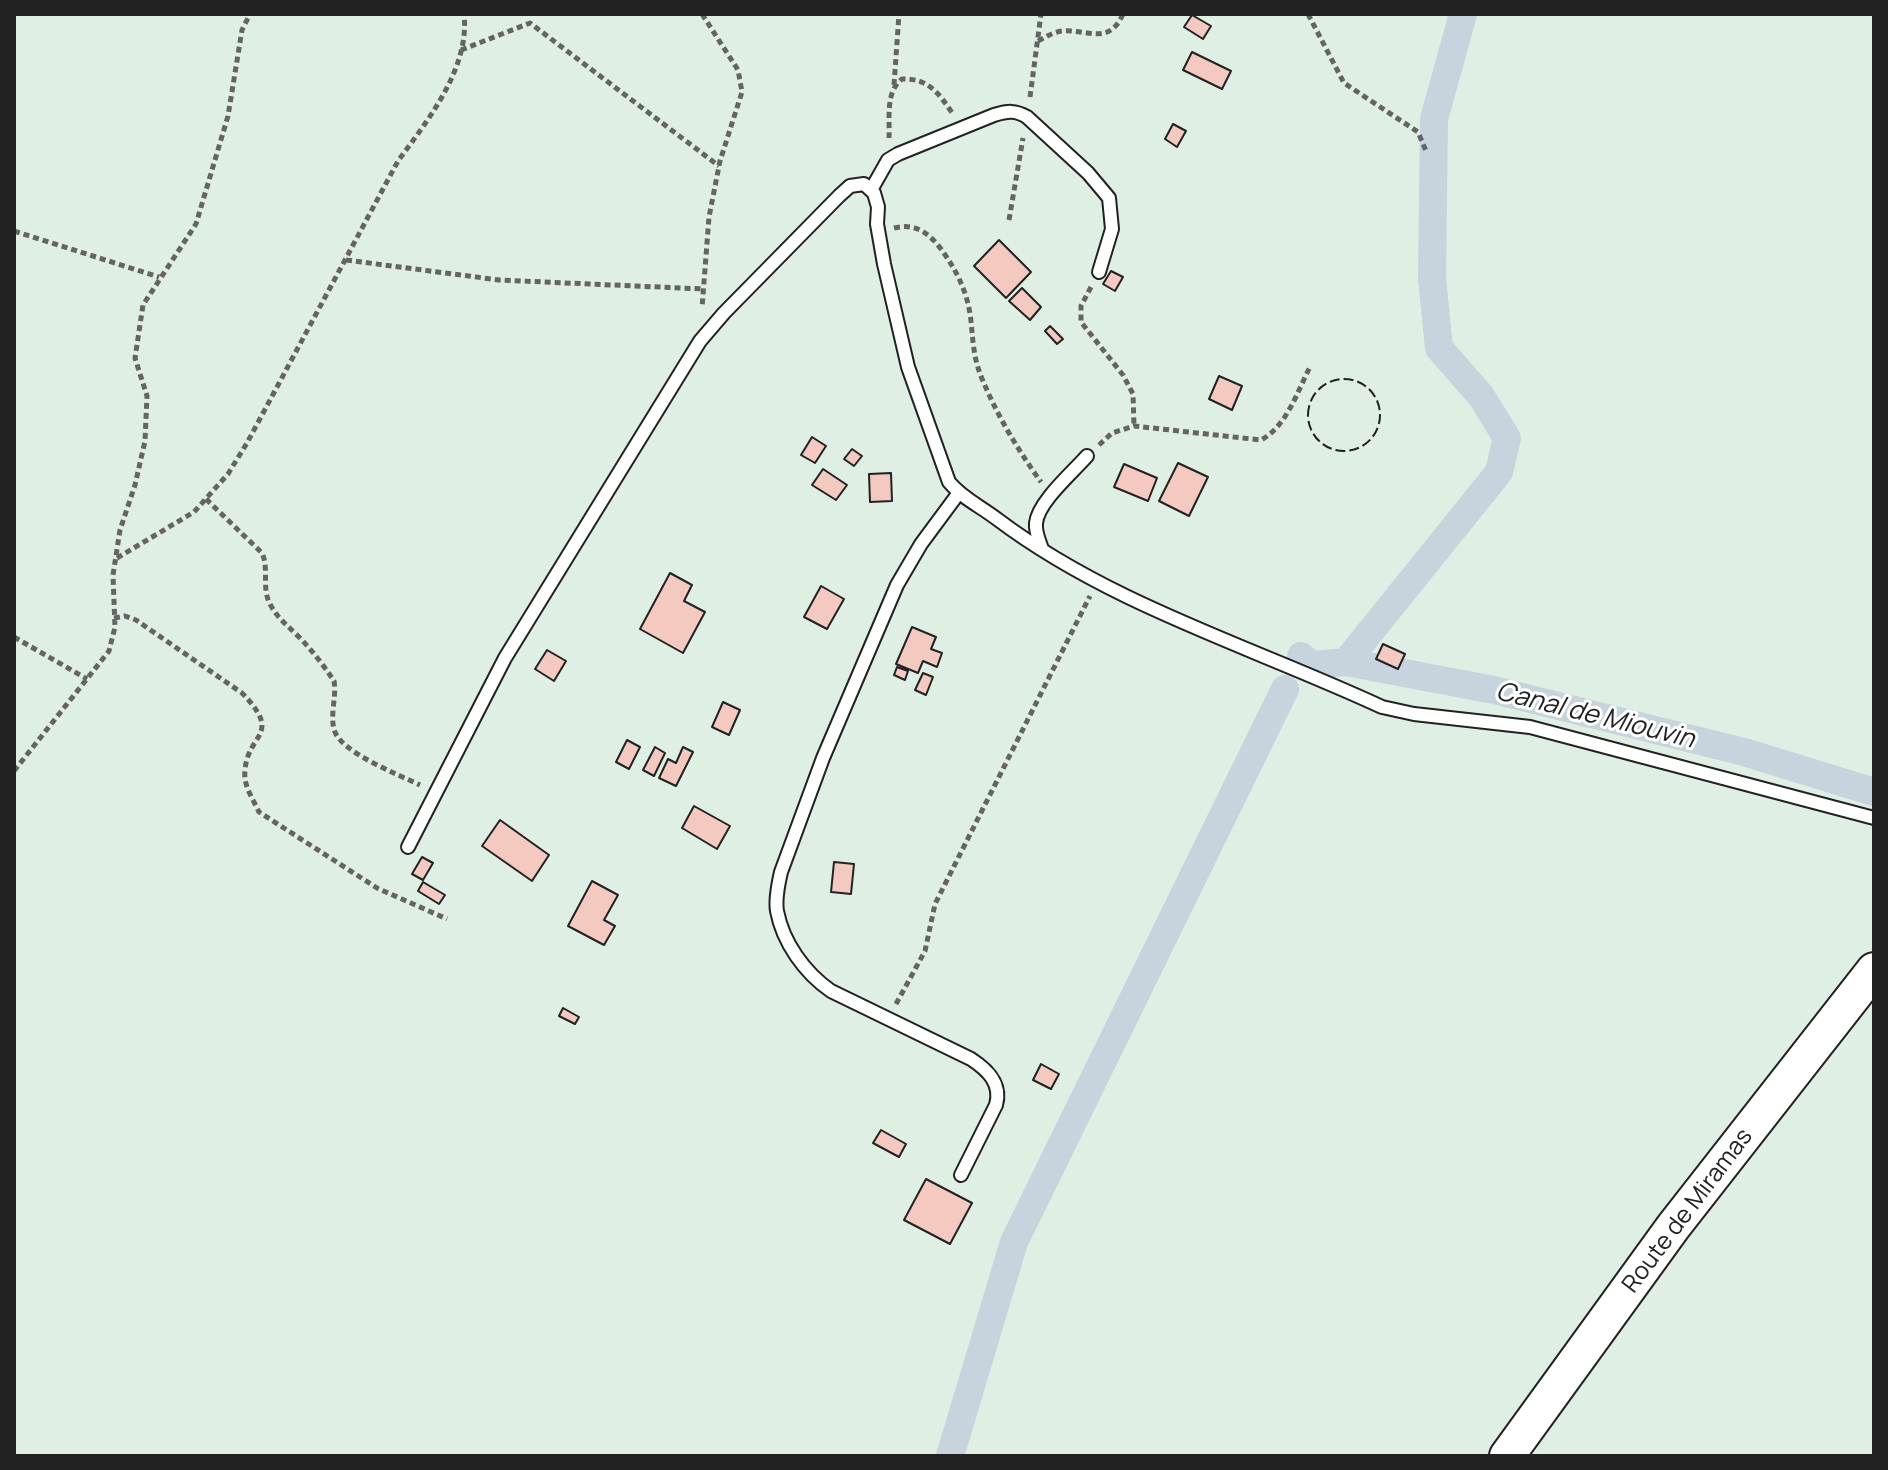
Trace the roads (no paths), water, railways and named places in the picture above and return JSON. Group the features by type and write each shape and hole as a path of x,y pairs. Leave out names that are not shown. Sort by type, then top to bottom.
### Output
{"main road":[{"name":"Route de Miramas","path":"1507,1456 1673,1227 1874,970"}],"lane":[{"path":"871,190 888,160 1010,111 1027,117 1088,173 1109,198 1112,229 1099,272"},
{"path":"408,847 505,658 700,341 850,186 864,184 871,190 878,207 879,232 908,367 949,482 958,494 1042,549 1187,624 1382,707 1414,714 1530,727 1874,818"},
{"path":"1042,549 1036,519 1051,496 1087,456"},
{"path":"958,494 921,544 897,585 823,758 781,872 777,912 801,965 831,991 971,1059 982,1066 996,1085 999,1095 996,1105 961,1175"}],"waterway":[{"path":"1346,662 1499,472 1507,438 1481,396 1439,348 1432,278 1434,119 1463,14"},
{"name":"Canal de Miouvin","path":"1301,656 1312,665 1346,662 1494,690 1744,752 1874,792"},
{"path":"950,1456 1014,1242 1285,689"}]}
